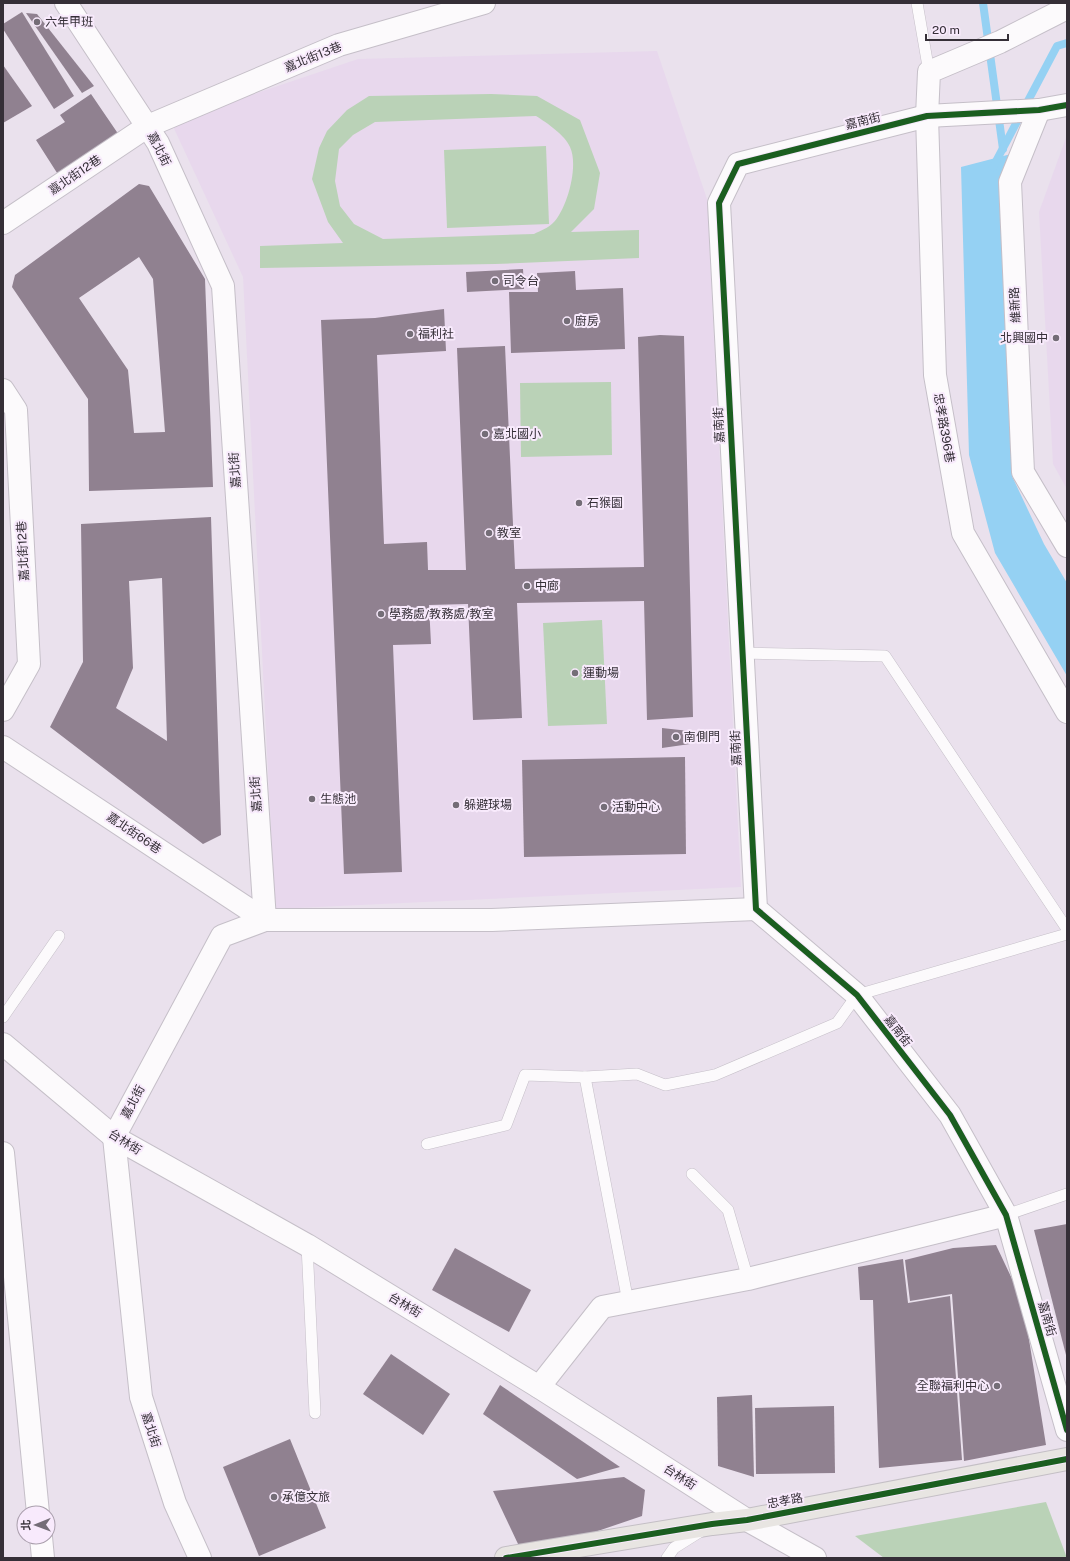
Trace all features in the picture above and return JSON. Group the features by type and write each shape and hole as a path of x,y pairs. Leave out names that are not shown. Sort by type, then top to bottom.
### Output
{"main road":[{"name":"忠孝路","path":"506,1558 712,1524 747,1520 1067,1458"}],"street":[{"name":"嘉北街","path":"66,3 158,143 223,286 265,920 222,936 114,1137 141,1397 175,1503 200,1558"},
{"name":"嘉北街13巷","path":"148,126 339,45 484,3"},
{"path":"929,72 1000,42 1067,8"},
{"name":"忠孝路396巷","path":"929,72 927,116 935,375 963,533 1067,712"},
{"path":"1039,110 1067,105"},
{"name":"嘉南街","path":"1039,110 927,116 738,164 719,203 756,909 857,995 950,1115 1006,1215 1067,1430"},
{"name":"維新路","path":"1039,110 1010,182 1023,472 1067,546"},
{"name":"嘉北街12巷","path":"3,223 148,126"},
{"name":"嘉北街12巷","path":"3,390 16,410 29,664 3,710"},
{"name":"嘉北街66巷","path":"3,747 265,920"},
{"path":"265,920 492,920 756,909"},
{"name":"台林街","path":"3,1044 114,1137 307,1245 539,1387 747,1520 815,1558"},
{"path":"3,1153 37,1505"},
{"path":"539,1387 602,1308 748,1279 1006,1215"},
{"path":"41,1545 43,1558"}],"lane":[{"path":"917,3 929,72"},
{"path":"742,653 885,656 1067,929"},
{"path":"427,1144 506,1126 525,1075 585,1077 637,1074 665,1085 716,1075 837,1023 857,995 1067,934"},
{"path":"3,1017 59,936"},
{"path":"585,1077 628,1302"},
{"path":"692,1174 728,1210 748,1279"},
{"path":"1006,1215 1067,1194"},
{"path":"307,1245 315,1413"},
{"name":"忠孝路","path":"667,1558 674,1548 712,1524"}],"shaded area":[{"name":"嘉北國小","path":"657,51 707,199 741,887 275,909 243,277 171,122 358,59"},
{"name":"北興國中","path":"1067,135 1067,489 1053,464 1039,212"}],"green space":[{"path":"491,94 537,96 580,120 600,173 594,209 571,232 639,230 639,258 495,264 260,268 260,246 343,243 328,222 312,179 319,148 327,131 347,110 369,96","holes":["536,116 555,130 568,143 572,155 573,165 570,187 563,208 553,223 534,234 383,239 354,224 340,206 335,181 339,149 353,135 375,122"]},
{"path":"546,146 549,224 447,228 444,150"},
{"path":"611,382 612,455 521,457 520,383"},
{"name":"運動場","path":"602,620 607,724 548,726 543,623"},
{"path":"1046,1502 1067,1558 884,1558 855,1536"}],"water":[{"path":"1011,154 1012,476 1044,544 1067,583 1067,676 995,553 969,455 961,167"}],"building":[{"path":"22,12 74,96 54,109 3,29 3,24"},
{"path":"26,13 37,14 94,86 82,93"},
{"path":"3,65 32,106 3,123"},
{"path":"91,94 121,138 59,176 36,140 65,122 60,115"},
{"path":"139,184 149,186 205,279 213,487 89,491 88,399 12,287 15,275","holes":["139,257 153,279 165,432 134,433 128,370 79,298"]},
{"name":"司令台","path":"523,269 524,289 467,292 466,272"},
{"name":"廚房","path":"575,271 576,290 623,288 625,349 511,353 509,292 538,292 537,273"},
{"path":"444,309 446,351 377,355 384,544 427,542 428,570 466,570 457,348 505,346 515,569 644,567 638,337 660,335 684,336 693,717 647,720 644,601 517,603 522,718 473,720 468,604 429,605 431,644 393,645 402,872 344,874 321,320 375,318"},
{"path":"211,517 221,835 203,844 50,727 83,662 81,524","holes":["162,578 167,741 116,708 133,668 129,581"]},
{"name":"南側門","path":"662,728 689,731 690,744 662,748"},
{"name":"活動中心","path":"685,757 686,854 524,857 522,760"},
{"path":"1067,1224 1067,1355 1066,1355 1034,1230"},
{"name":"全聯福利中心","path":"996,1245 1013,1281 1027,1327 1046,1445 964,1461 952,1294 910,1301 905,1260 953,1248"},
{"path":"455,1248 531,1290 509,1332 432,1290"},
{"path":"903,1259 908,1303 950,1296 962,1460 879,1468 873,1300 860,1300 858,1267"},
{"path":"391,1354 450,1394 423,1435 363,1394"},
{"path":"500,1385 620,1467 577,1479 483,1414"},
{"path":"752,1395 754,1477 718,1466 717,1397"},
{"path":"834,1406 835,1473 756,1474 755,1408"},
{"name":"承億文旅","path":"290,1439 326,1528 259,1556 223,1467"},
{"path":"624,1477 645,1490 642,1516 586,1535 519,1546 493,1491"}],"waterway":[{"path":"983,3 1003,149"},
{"path":"993,167 1057,46 1067,43"}],"cycle path":[{"path":"1067,105 1039,110 927,116 738,164 719,203 756,909 857,995 950,1115 1006,1215 1067,1430"},
{"path":"506,1558 712,1524 747,1520 1067,1459"}],"place":[{"name":"六年甲班","path":"37,22"},
{"name":"司令台","path":"495,281"},
{"name":"廚房","path":"567,321"},
{"name":"福利社","path":"410,334"},
{"name":"北興國中","path":"1056,338"},
{"name":"嘉北國小","path":"485,434"},
{"name":"石猴園","path":"579,503"},
{"name":"教室","path":"489,533"},
{"name":"中廊","path":"527,586"},
{"name":"學務處/教務處/教室","path":"381,614"},
{"name":"運動場","path":"575,673"},
{"name":"南側門","path":"676,737"},
{"name":"生態池","path":"312,799"},
{"name":"躲避球場","path":"456,805"},
{"name":"活動中心","path":"604,807"},
{"name":"全聯福利中心","path":"997,1386"},
{"name":"承億文旅","path":"274,1497"}]}
